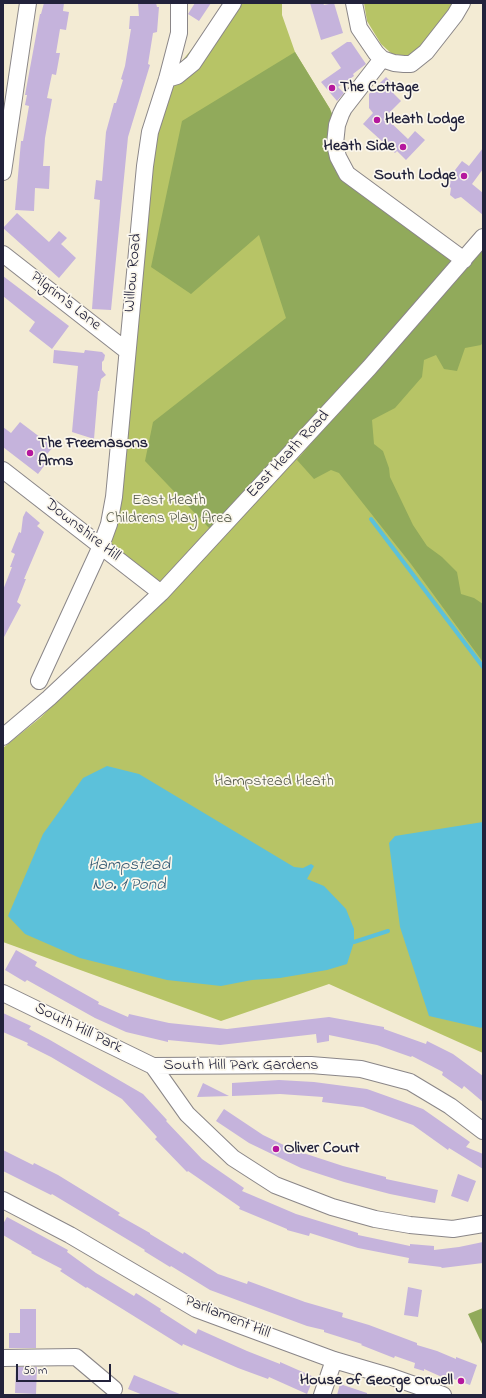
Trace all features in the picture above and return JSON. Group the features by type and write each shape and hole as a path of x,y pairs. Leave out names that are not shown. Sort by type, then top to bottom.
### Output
{"street":[{"path":"3,172 28,3"},
{"name":"Willow Road","path":"39,682 101,546 109,524 114,497 146,159 150,132 167,79 179,33 179,3"},
{"path":"167,79 177,76 193,63 233,3"},
{"path":"354,3 359,28 371,46 382,59 394,63 404,64 411,64 426,52 455,15 462,3"},
{"path":"382,59 341,114 337,125 335,144 338,157 347,174 464,260"},
{"name":"East Heath Road","path":"8,732 49,698 161,593 369,368 483,237"},
{"name":"Pilgrim's Lane","path":"3,254 127,351"},
{"name":"Downshire Hill","path":"3,470 161,593"},
{"name":"South Hill Park","path":"3,992 153,1066"},
{"name":"South Hill Park Gardens","path":"153,1066 311,1065 361,1069 410,1082 450,1106 483,1131"},
{"name":"South Hill Park Gardens","path":"153,1066 187,1114 233,1158 275,1185 332,1207 410,1225 453,1229 483,1224"},
{"name":"Parliament Hill","path":"3,1200 70,1235 196,1309 334,1360 392,1377 443,1395"},
{"path":"3,1358 76,1357 114,1389"},
{"path":"322,1395 334,1360"}],"green space":[{"name":"Hampstead Heath","path":"230,3 282,3 282,15 295,52 330,109 338,157 464,260 483,237 483,1053 329,984 221,1021 3,942 3,748 40,718 162,600 101,546 141,197 167,79"},
{"path":"364,3 454,3 425,46 408,56 392,54 381,44 367,21"},
{"path":"295,52 330,109 337,125 338,157 456,260 210,529 145,461 153,422 286,318 259,235 191,294 151,267 182,121"},
{"path":"483,243 483,342 481,345 465,348 457,371 444,369 436,355 424,360 422,377 395,408 372,420 374,444 383,451 389,468 390,477 413,525 427,546 442,557 457,572 461,594 474,598 483,604 483,662 411,564 339,473 331,470 314,479 297,460"},
{"path":"483,1308 483,1346 468,1314"}],"water":[{"name":"Hampstead No. 1 Pond","path":"107,766 139,774 294,867 303,868 311,864 314,866 307,879 324,886 346,909 354,929 354,942 347,964 327,970 280,978 252,980 221,986 167,980 80,958 25,934 8,916 43,834 83,778"},
{"path":"483,822 483,1026 481,1028 429,1016 400,927 389,843 395,836"}],"building":[{"path":"44,3 64,3 63,11 69,12 66,30 60,29 56,53 60,53 56,75 52,74 47,98 52,99 45,138 43,166 50,166 49,189 35,188 34,211 15,210 21,141 23,141 29,106 25,105 27,95 25,95 40,14"},
{"path":"138,3 156,3 157,7 159,7 157,32 153,33 148,64 150,65 128,137 111,310 92,309 100,200 94,199 96,180 102,181 106,132 114,103 116,103 123,80 121,79 125,66 131,29 129,29 130,16 139,16"},
{"path":"195,3 211,3 199,21 188,14"},
{"path":"310,3 323,3 324,5 334,3 343,33 321,40"},
{"path":"347,42 351,42 366,64 353,74 354,76 338,87 344,93 337,101 321,82 341,68 331,53"},
{"path":"386,77 397,88 393,93 401,101 385,117 408,139 415,131 425,140 406,160 397,151 395,153 363,124 373,113 369,108 369,94"},
{"name":"South Lodge","path":"483,148 483,169 472,184 483,193 483,215 461,197 455,199 450,195 451,188 445,183 462,161 469,166"},
{"path":"17,213 49,242 59,231 67,238 61,244 76,258 59,278 3,228"},
{"path":"3,276 69,326 52,349 29,331 35,322 3,296"},
{"path":"54,350 84,353 85,350 102,352 105,355 102,362 102,370 106,375 101,379 98,391 94,439 72,432 78,366 53,363"},
{"name":"The Freemasons Arms","path":"20,422 53,447 43,459 47,462 38,474 3,447 3,427 11,433"},
{"path":"26,511 40,523 37,526 44,532 24,579 26,579 17,602 21,605 3,639 3,590 12,567 10,567 15,554 11,552 19,532 21,533 23,517"},
{"path":"16,950 37,962 35,966 99,1002 98,1004 128,1017 129,1014 169,1023 227,1029 329,1017 384,1027 384,1029 426,1044 427,1041 453,1054 483,1076 483,1102 464,1086 462,1089 442,1075 443,1072 412,1056 411,1057 377,1045 329,1035 329,1041 317,1043 316,1034 220,1045 168,1040 168,1042 126,1032 95,1018 27,980 25,982 5,970"},
{"path":"3,1013 31,1026 29,1029 143,1094 202,1159 244,1188 242,1191 296,1214 358,1233 358,1235 410,1246 410,1244 434,1246 434,1250 483,1242 483,1263 442,1268 408,1263 409,1258 358,1248 310,1233 309,1236 287,1230 239,1209 240,1207 188,1171 187,1172 155,1139 157,1137 122,1099 51,1057 27,1045 28,1043 3,1032"},
{"path":"279,1080 314,1082 367,1089 423,1109 470,1142 466,1147 483,1154 483,1169 449,1148 448,1150 413,1125 363,1107 322,1102 323,1097 280,1094 232,1096 232,1083"},
{"path":"203,1083 229,1096 197,1097"},
{"path":"224,1109 263,1135 294,1150 343,1166 386,1177 386,1179 438,1190 435,1203 390,1194 344,1182 301,1168 249,1143 216,1121"},
{"path":"3,1150 33,1165 34,1163 58,1175 120,1213 118,1215 183,1254 184,1252 218,1274 247,1284 248,1281 305,1302 343,1313 342,1317 369,1325 417,1343 417,1345 477,1365 470,1385 443,1375 442,1377 424,1369 424,1371 414,1368 415,1363 395,1356 394,1358 361,1345 362,1344 324,1332 324,1330 307,1326 210,1290 52,1194 51,1195 3,1171"},
{"path":"458,1174 476,1181 468,1202 451,1196"},
{"path":"7,1217 68,1250 67,1252 96,1273 134,1296 136,1293 161,1309 160,1311 196,1334 198,1329 247,1351 280,1364 280,1362 314,1377 307,1394 269,1377 268,1379 238,1368 183,1344 182,1346 87,1287 86,1288 60,1271 62,1269 31,1253 32,1252 3,1235 3,1224"},
{"path":"408,1287 422,1290 418,1317 404,1315"},
{"path":"20,1309 36,1309 36,1348 9,1348 9,1333 20,1333"},
{"path":"16,1367 37,1367 36,1394 15,1393"},
{"path":"134,1375 182,1395 143,1395 128,1389"},
{"path":"340,1384 367,1393 367,1395 337,1395"}],"waterway":[{"path":"371,519 483,667"},
{"path":"350,940 354,942 388,931"}],"place":[{"name":"The Cottage","path":"332,88"},
{"name":"Heath Lodge","path":"377,120"},
{"name":"Heath Side","path":"403,147"},
{"name":"South Lodge","path":"464,176"},
{"name":"The Freemasons Arms","path":"30,453"},
{"name":"Oliver Court","path":"276,1149"},
{"name":"House of George Orwell","path":"461,1381"}],"park label":[{"name":"East Heath Childrens Play Area","path":"169,510"}]}
